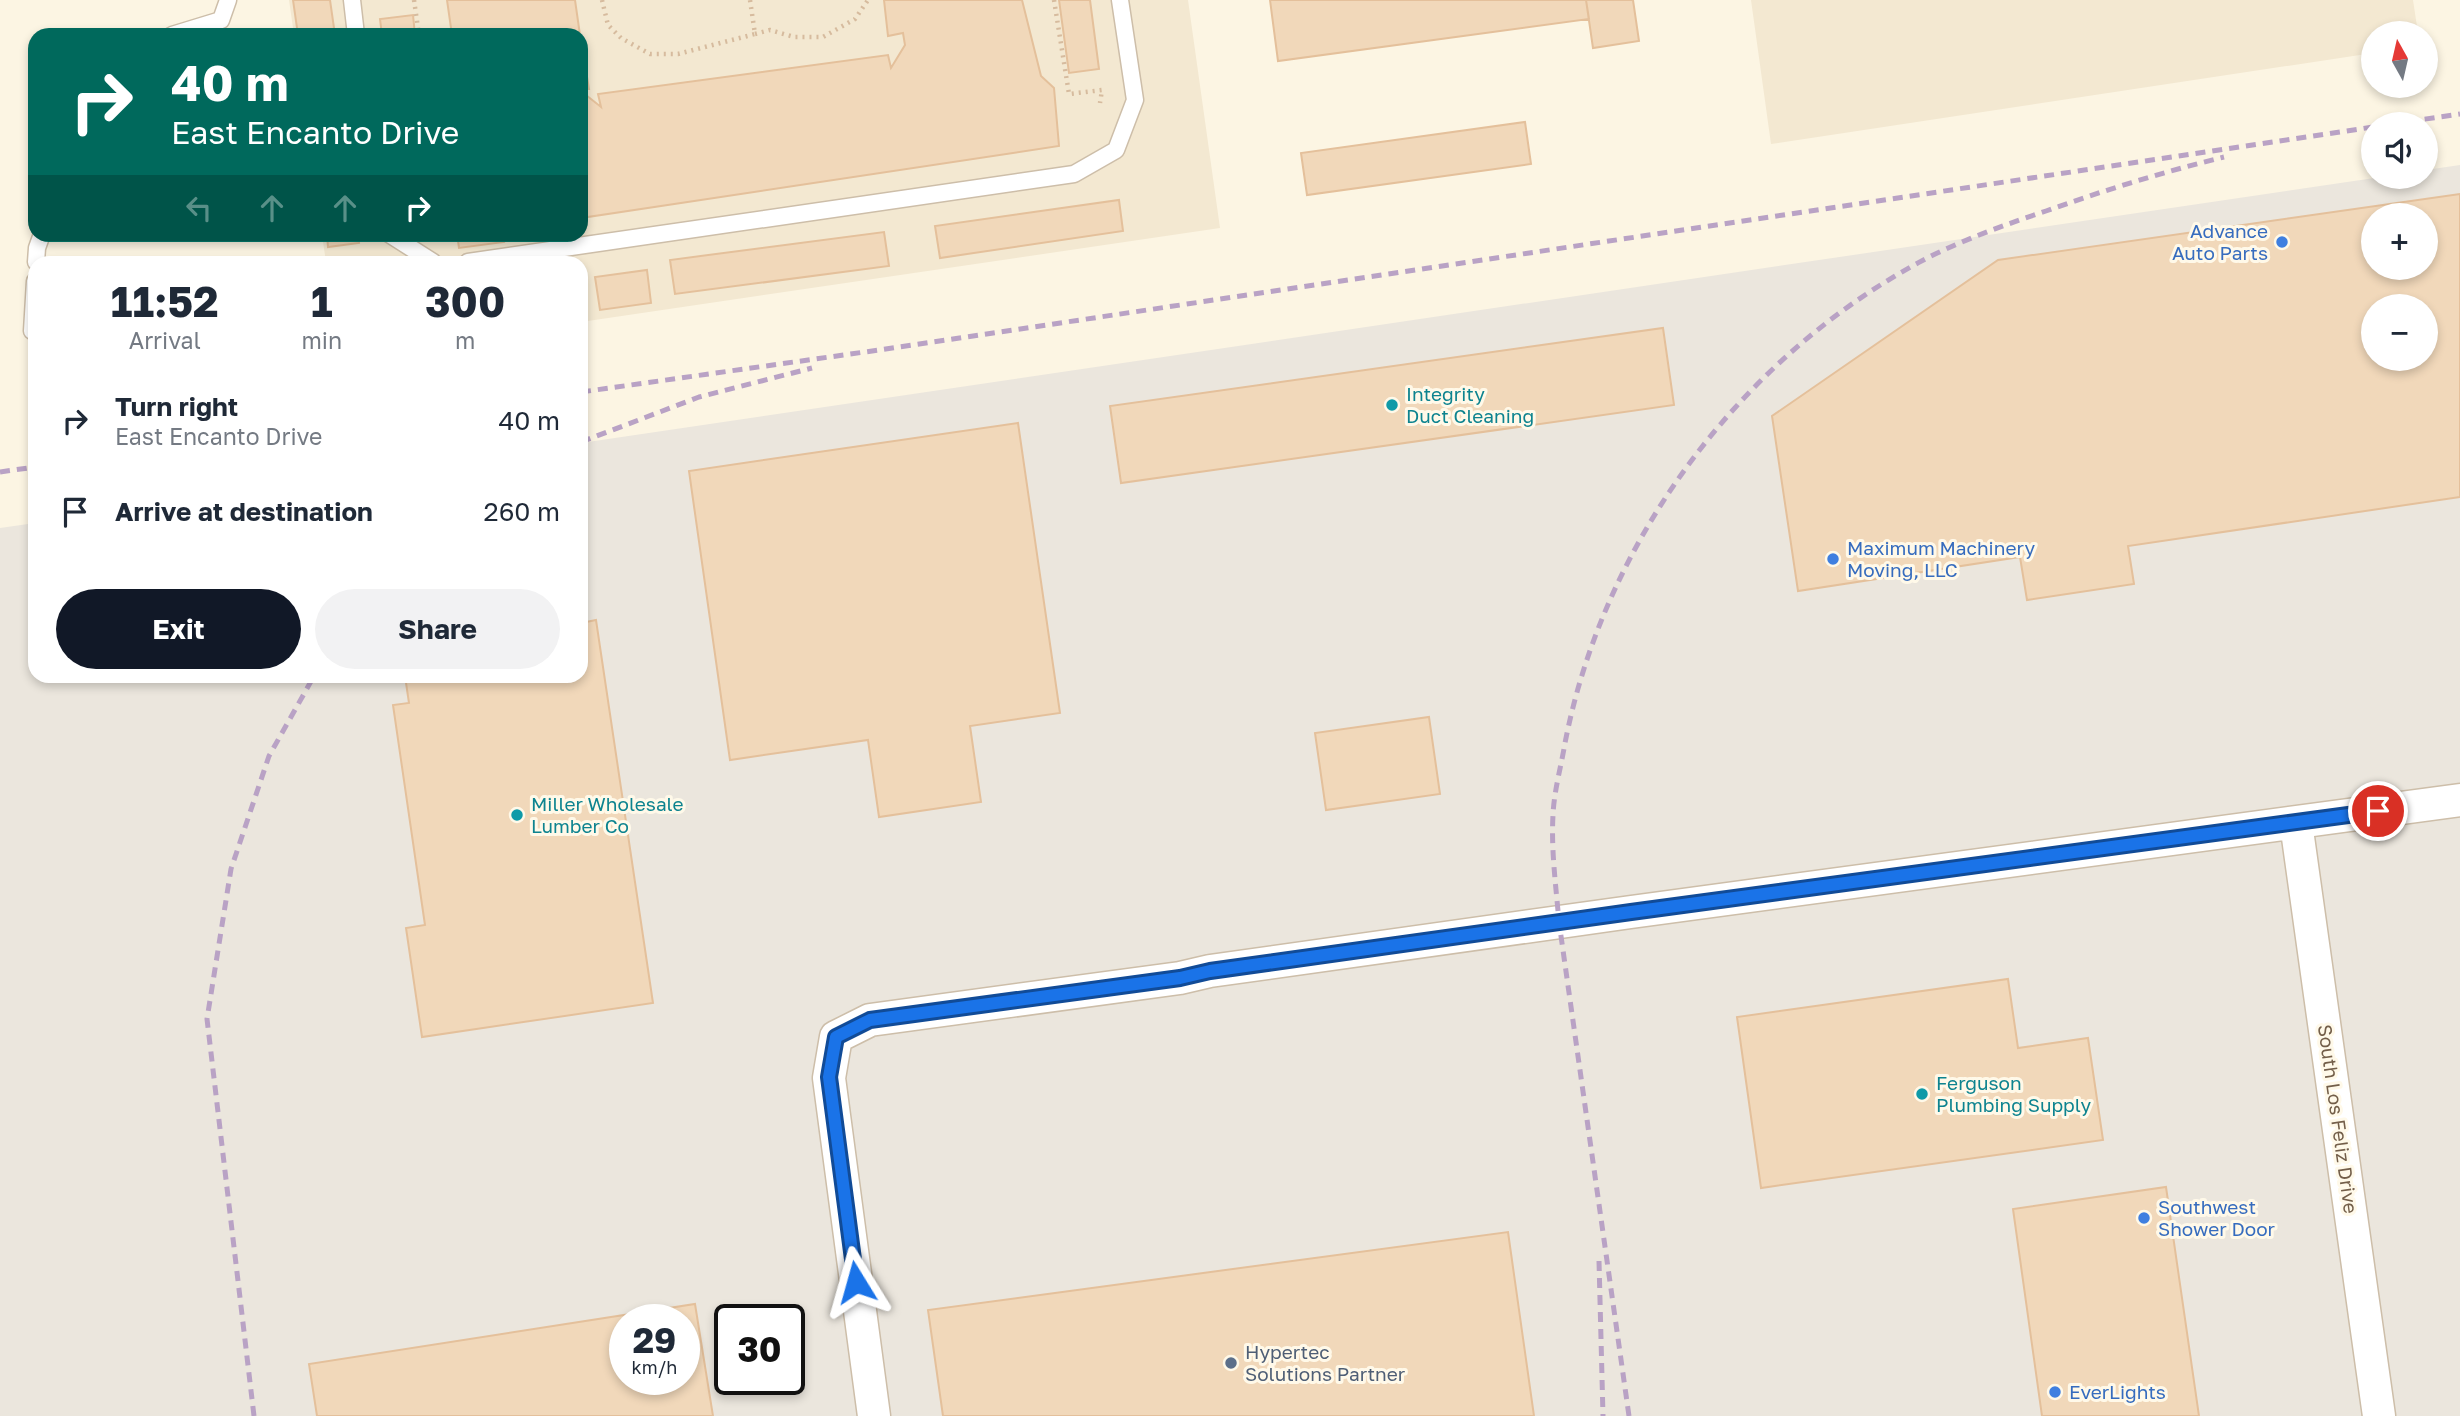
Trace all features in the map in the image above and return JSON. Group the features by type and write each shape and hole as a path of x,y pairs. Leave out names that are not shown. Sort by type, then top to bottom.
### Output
{"street":[{"path":"874,1416 829,1077 836,1037 870,1020 1631,912 2460,800"},
{"name":"South Los Feliz Drive","path":"2296,823 2379,1416"}],"lane":[{"path":"195,28 221,20 228,0"},
{"path":"352,0 355,28"},
{"path":"509,256 1074,174 1116,150 1135,100 1120,0"},
{"path":"401,242 423,256"}],"path":[{"path":"414,0 418,28"},
{"path":"603,0 608,25 621,38 650,54 678,54 770,30 794,37 823,37 855,19 868,0"},
{"path":"750,0 755,34"},
{"path":"1054,0 1069,94 1102,90 1099,109"}],"shaded area":[{"path":"289,0 1188,0 1220,228 588,321 588,256 325,256 323,242 588,242 588,28 293,28"},
{"path":"1751,0 2413,0 2416,21 2361,21 2361,55 1771,144"},
{"path":"2460,165 2460,1416 0,1416 0,528 28,524 28,683 588,683 588,442 2361,180 2361,189 2438,189 2438,168"}],"building":[{"path":"293,0 330,0 334,28 297,28"},
{"path":"447,0 575,0 579,28 451,28"},
{"path":"884,0 1022,0 1041,76 1054,88 1059,146 588,217 588,97 601,107 598,94 888,55 891,68 905,45 903,33 888,36"},
{"path":"1059,0 1090,0 1099,69 1069,73"},
{"path":"1270,0 1586,0 1589,19 1278,61"},
{"path":"1586,0 1633,0 1639,41 1593,48"},
{"path":"413,15 414,28 381,28 380,19"},
{"path":"1525,122 1531,164 1307,195 1301,153"},
{"path":"2460,194 2460,497 2128,546 2134,584 2027,600 2020,557 1798,591 1772,416 1998,260 2361,208 2361,280 2438,280 2438,203 2397,203"},
{"path":"1119,200 1123,231 940,258 935,226"},
{"path":"884,232 889,266 675,294 670,260"},
{"path":"328,242 359,242 359,243 328,247"},
{"path":"458,242 504,242 459,248"},
{"path":"647,270 651,303 600,310 595,277"},
{"name":"Integrity Duct Cleaning","path":"1663,328 1674,405 1121,483 1110,406"},
{"path":"1018,423 1060,713 970,726 981,802 879,817 868,740 730,760 689,471"},
{"name":"Miller Wholesale Lumber Co","path":"596,620 653,1003 422,1037 406,928 425,925 393,705 409,703 406,683 588,683 588,622"},
{"path":"1429,717 1440,794 1326,810 1315,733"},
{"name":"Ferguson Plumbing Supply","path":"2008,979 2018,1048 2088,1038 2103,1140 1761,1188 1737,1017"},
{"path":"2166,1187 2199,1416 2042,1416 2013,1209"},
{"name":"Hypertec Solutions Partner","path":"1508,1232 1534,1416 943,1416 928,1310"},
{"path":"609,1317 609,1395 700,1395 700,1335 713,1416 317,1416 309,1364"}],"railway":[{"path":"2438,117 2460,114"},
{"path":"588,391 2361,129"},
{"path":"1629,1416 1559,922 1553,842 1555,797 1565,743 1585,667 1613,594 1649,524 1693,458 1744,398 1801,344 1864,296 1931,256 1959,243 2112,189 2224,157"},
{"path":"588,439 699,397 812,368"},
{"path":"0,472 28,468"},
{"path":"254,1416 207,1019 231,869 269,756 310,683"},
{"path":"1599,1261 1603,1416"}],"place":[{"name":"Advance Auto Parts","path":"2282,242"},
{"name":"Integrity Duct Cleaning","path":"1392,405"},
{"name":"Maximum Machinery Moving, LLC","path":"1833,559"},
{"name":"Miller Wholesale Lumber Co","path":"517,815"},
{"name":"Ferguson Plumbing Supply","path":"1922,1094"},
{"name":"Southwest Shower Door","path":"2144,1218"},
{"name":"Hypertec Solutions Partner","path":"1231,1363"},
{"name":"EverLights","path":"2055,1392"}],"route":[{"path":"856,1282 829,1077 836,1037 870,1020 1631,912 2378,811"}]}
